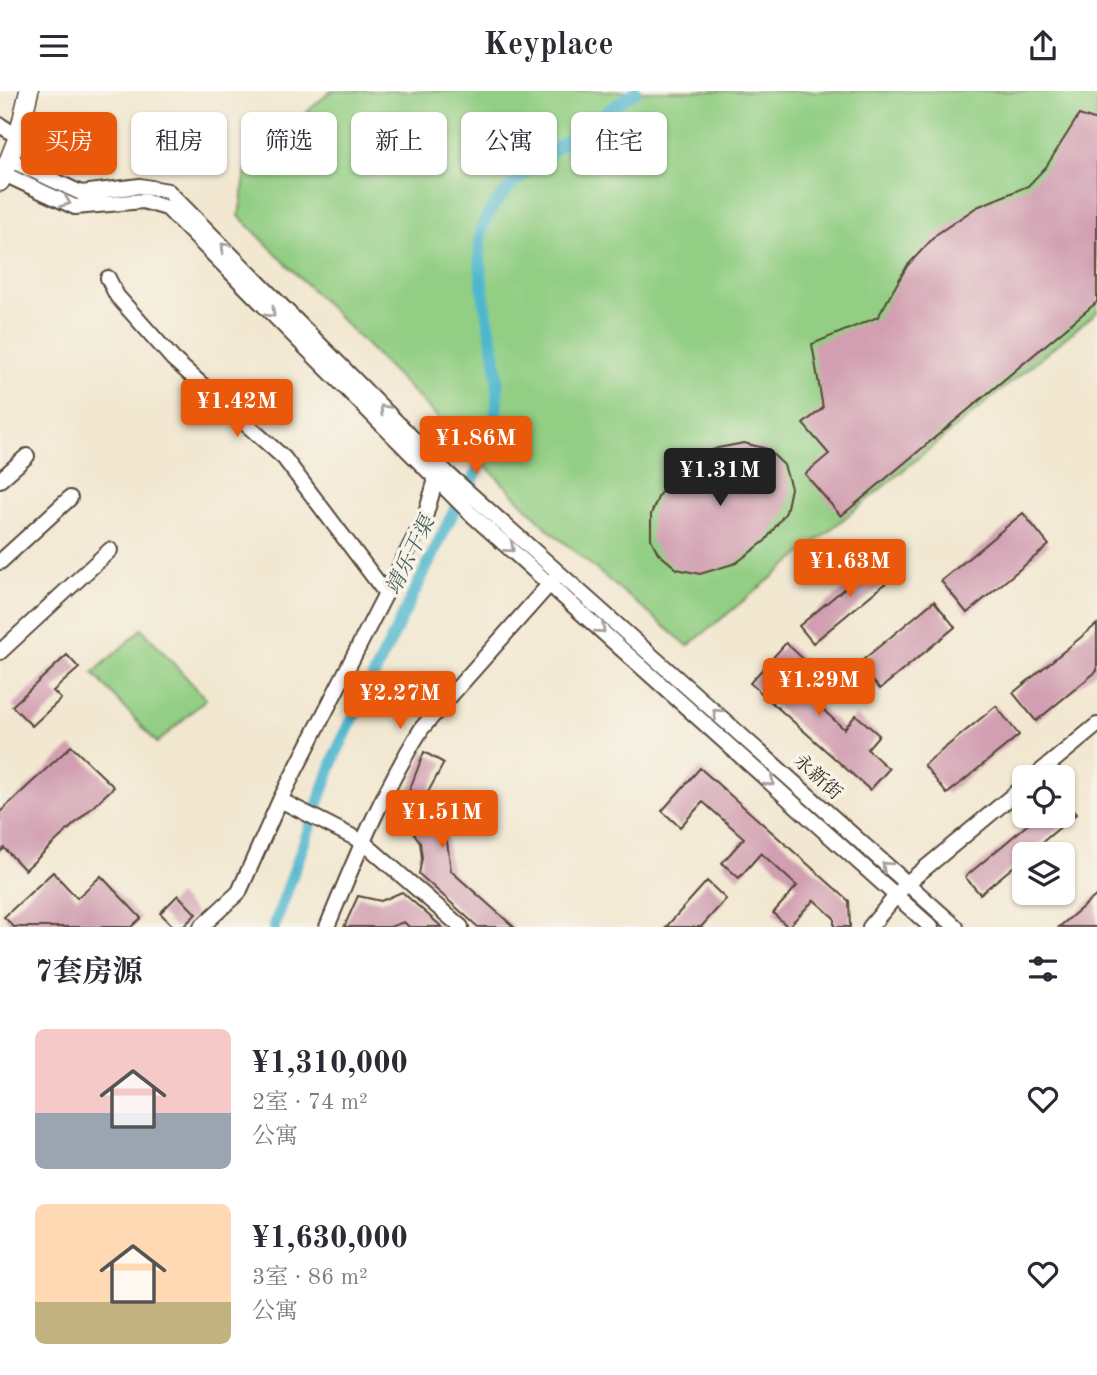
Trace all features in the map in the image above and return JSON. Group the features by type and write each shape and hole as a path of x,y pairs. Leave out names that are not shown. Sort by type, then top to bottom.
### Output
{"main road":[{"path":"5,172 18,137 29,91"}],"street":[{"path":"0,125 18,137"},
{"path":"5,172 75,207 143,201 167,208 443,480 475,507"},
{"path":"108,278 117,296 173,359 284,458 385,592"},
{"path":"0,480 27,456"},
{"path":"201,927 239,891 280,800 443,480"},
{"path":"0,562 70,498"},
{"name":"永新街","path":"475,507 560,572 956,927"},
{"name":"永新街","path":"475,507 550,583 931,927"},
{"path":"0,652 110,550"},
{"path":"327,927 363,842 422,728 560,572"},
{"path":"1049,765 1097,725"},
{"path":"870,927 906,884 1012,796"},
{"path":"280,800 363,842 461,927"}],"green space":[{"path":"331,91 1097,91 1097,312 688,646 549,530 239,216 245,175 337,175 337,112 307,112"},
{"path":"142,629 206,699 157,743 93,673"}],"building":[{"path":"1079,115 1097,121 1097,302 841,516 805,474 829,454 803,424 823,408 812,344 878,317 907,266 937,234 977,207 1028,186 1046,167"},
{"path":"744,443 767,449 784,465 791,488 786,512 765,541 736,563 700,574 677,569 658,553 651,539 651,514 659,495 679,469 697,456 718,448"},
{"path":"1023,513 1049,545 967,613 941,581"},
{"path":"886,554 900,571 813,643 799,626"},
{"path":"934,601 955,627 880,689 858,664"},
{"path":"1097,624 1097,671 1036,721 1013,693"},
{"path":"786,643 810,665 794,683 844,729 856,715 879,735 867,749 889,769 870,790 750,683"},
{"path":"67,655 79,668 53,691 61,699 32,726 12,706"},
{"path":"996,706 1019,735 947,794 924,765"},
{"path":"71,746 114,787 25,870 4,848 0,852 0,812"},
{"path":"424,752 444,763 422,803 436,817 446,834 451,871 514,927 478,927 419,874 422,858 420,842 411,829 398,820"},
{"path":"700,768 849,901 850,927 834,927 834,918 814,900 788,927 773,913 797,886 761,853 739,878 722,863 744,838 703,802 680,827 662,811"},
{"path":"1023,828 1059,828 1042,842 1012,842 1012,868 980,894 965,877"},
{"path":"53,872 77,898 101,876 141,918 131,927 14,927 4,917"},
{"path":"707,881 726,899 701,927 666,927"},
{"path":"402,892 442,927 409,927 404,922 390,927 344,927 358,896 381,901"},
{"path":"178,895 196,914 183,927 174,927 160,913"},
{"path":"1097,895 1097,927 1059,927"}],"waterway":[{"name":"靖乐干渠","path":"274,927 336,753 490,441 498,385 480,265 480,240 484,223 509,188 529,170 636,91"}]}
